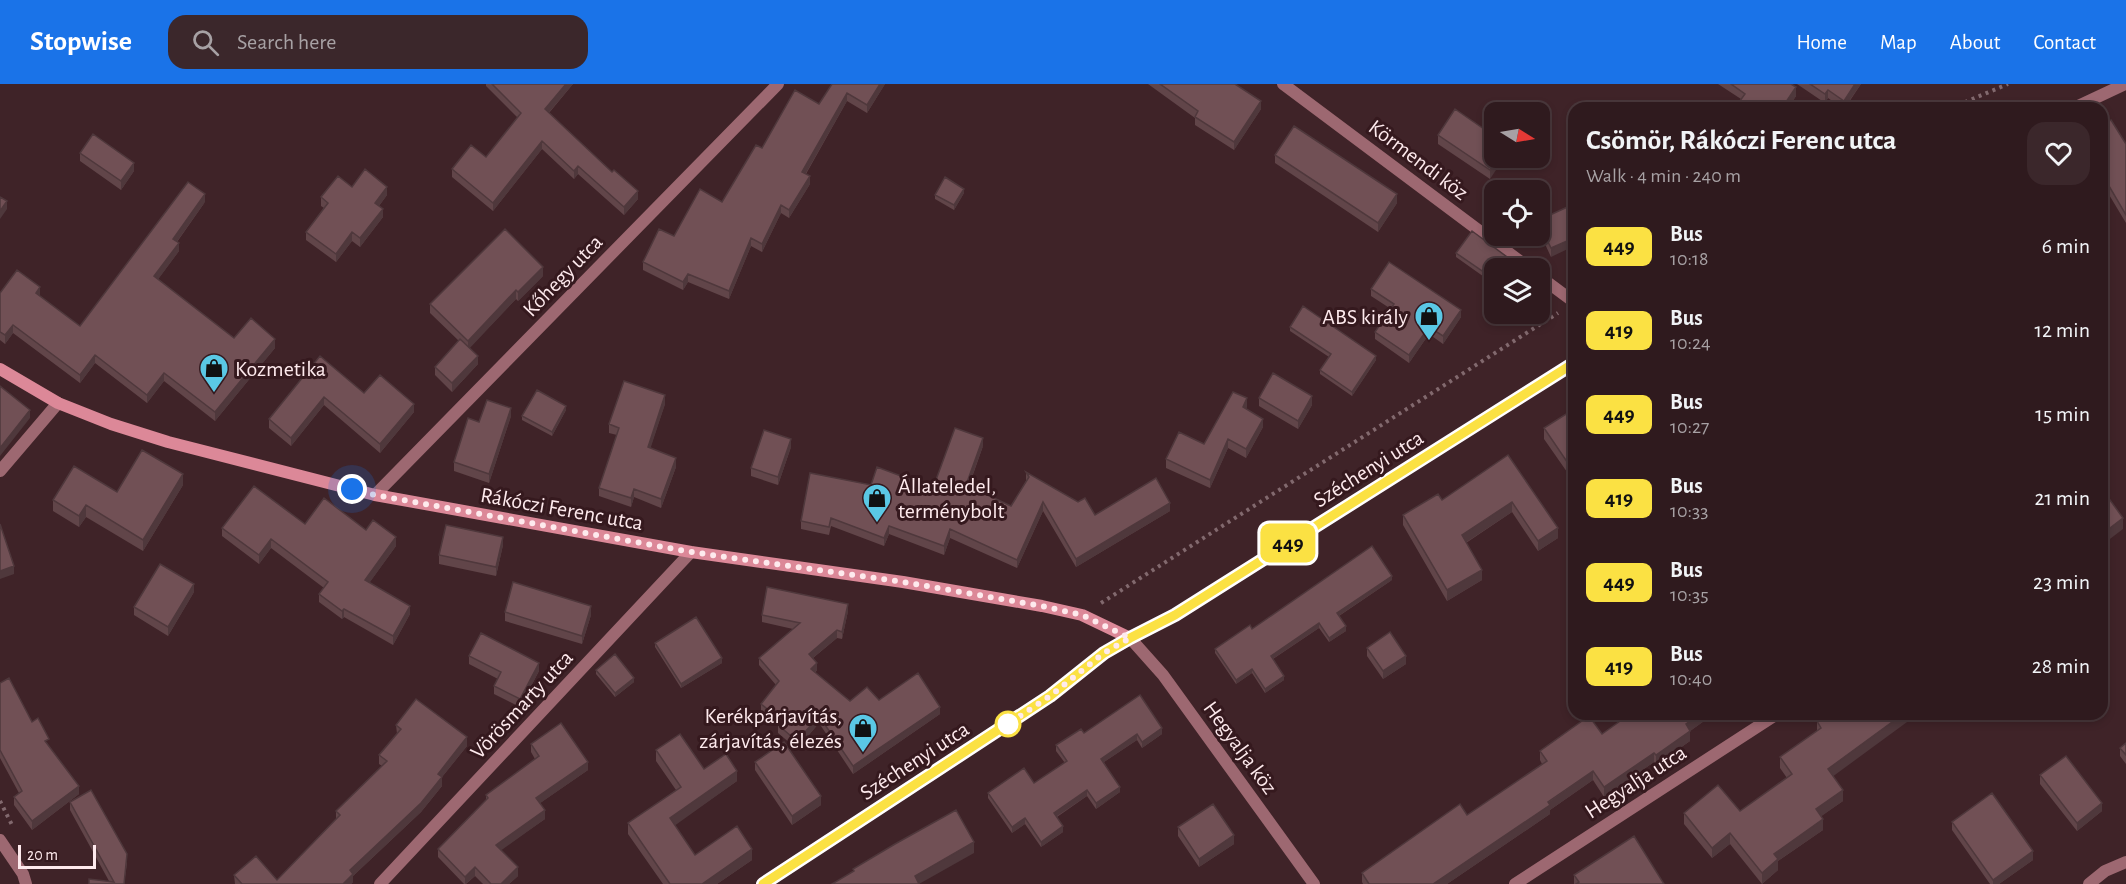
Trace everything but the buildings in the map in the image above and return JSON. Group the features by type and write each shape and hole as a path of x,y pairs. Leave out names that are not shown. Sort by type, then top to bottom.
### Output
{"street":[{"name":"Kőhegy utca","path":"375,495 778,84"},
{"name":"Körmendi köz","path":"1283,84 1516,258"},
{"path":"2087,102 2125,84"},
{"path":"1550,287 1568,306"},
{"name":"Széchenyi utca","path":"763,884 1050,696 1104,653 1175,615 1568,367"},
{"name":"Rákóczi Ferenc utca","path":"0,369 58,403 111,424 168,442 375,495 691,552 903,582 1042,606 1082,615 1130,638"},
{"path":"0,471 58,403"},
{"name":"Vörösmarty utca","path":"380,884 691,552"},
{"name":"Hegyalja köz","path":"1130,638 1163,675 1314,884"},
{"name":"Hegyalja utca","path":"1515,884 1768,720"},
{"path":"0,840 26,884"},
{"path":"2090,884 2105,871 2126,862"}],"path":[{"path":"1965,102 2008,84"},
{"path":"1082,615 1568,306"}],"bus line":[{"name":"449","path":"763,884 1050,696 1104,653 1175,615 1568,367"}],"place":[{"name":"ABS király","path":"1429,342"},
{"name":"Kozmetika","path":"214,394"},
{"name":"Állateledel, terménybolt","path":"877,524"},
{"name":"Kerékpárjavítás, zárjavítás, élezés","path":"863,754"}],"route":[{"path":"352,489 691,552 903,582 1042,606 1082,615 1130,638 1104,653 1050,696 1008,724"}]}
